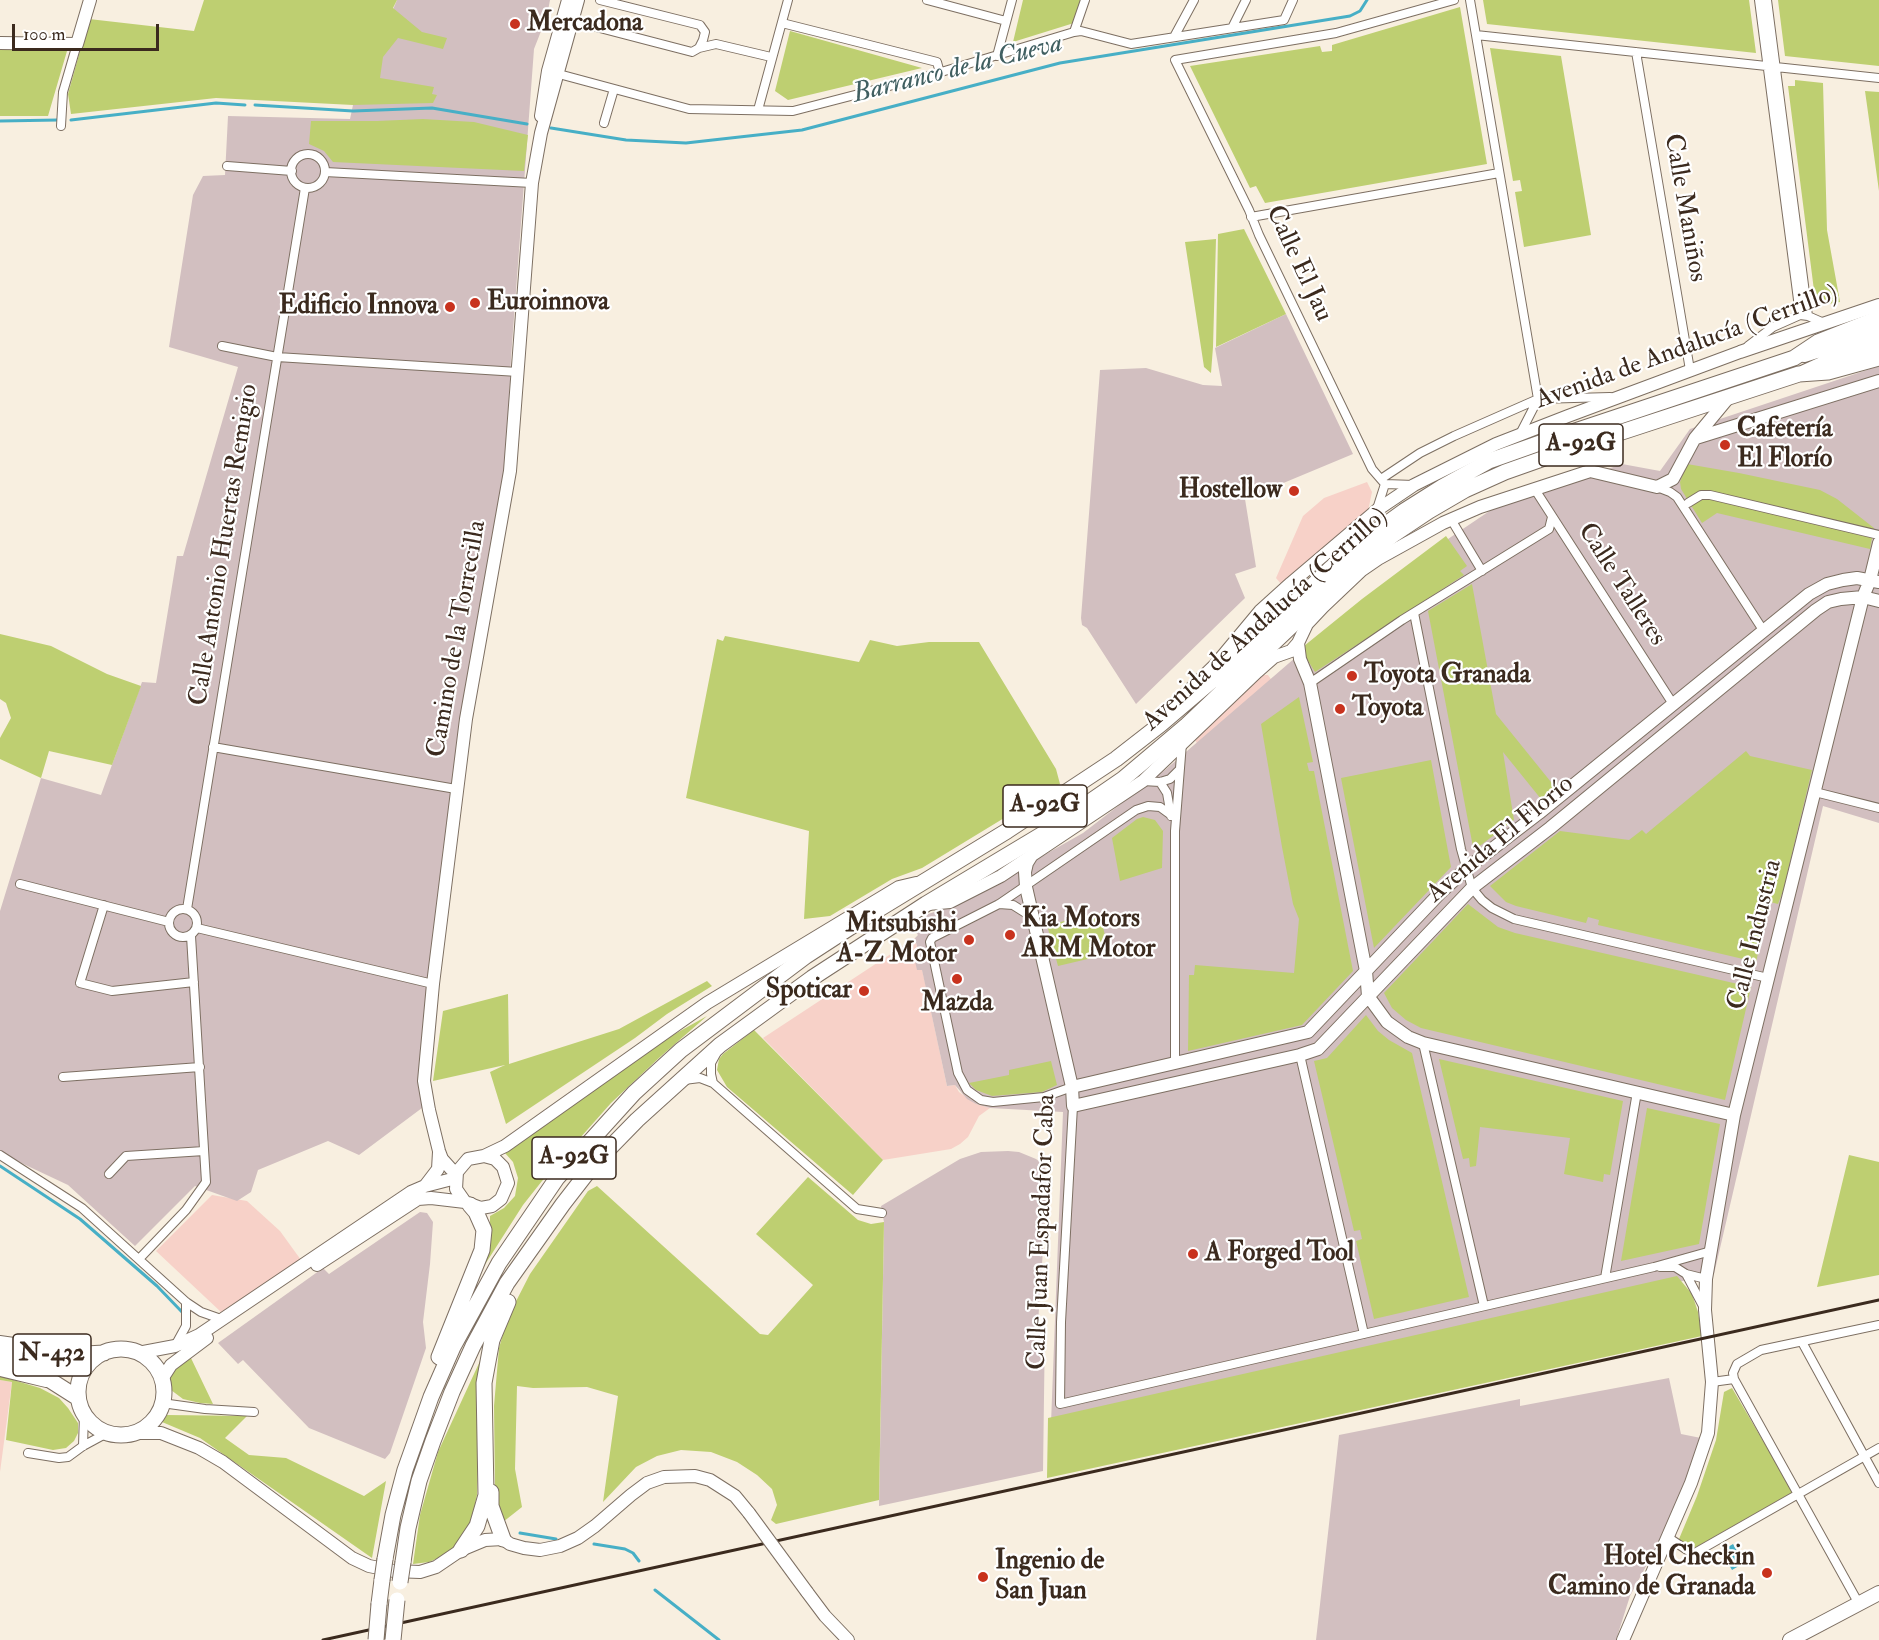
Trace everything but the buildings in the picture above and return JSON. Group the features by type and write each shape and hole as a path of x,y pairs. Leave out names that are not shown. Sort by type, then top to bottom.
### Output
{"highway":[{"name":"Avenida de Andalucía (Cerrillo)","path":"1295,628 1352,551 1404,511 1489,461 1794,358 1818,342 1879,318"},
{"name":"Avenida de Andalucía (Cerrillo)","path":"926,904 1046,832 1123,779 1295,628 1363,558 1393,535 1465,490 1505,472 1799,374 1828,372 1879,358"},
{"name":"Avenida de Andalucía (Cerrillo)","path":"924,880 1071,790 1161,724 1269,651"},
{"name":"A-92G","path":"376,1640 382,1581 393,1515 420,1428 453,1347 499,1263 557,1178 634,1093 717,1022 806,956 924,880"},
{"name":"A-92G","path":"393,1640 408,1528 419,1481 452,1392 473,1346 507,1283 522,1261 594,1164 678,1081 720,1045 812,978 926,904"},
{"path":"420,1428 425,1393 482,1250 484,1230 476,1212 467,1203"},
{"path":"461,1550 477,1526 486,1496 484,1383 492,1340 515,1287 522,1261"},
{"name":"N-432","path":"0,1349 50,1356 104,1353 123,1349 138,1353"},
{"name":"N-432","path":"84,1415 78,1398 78,1388 84,1369 91,1361 104,1353"},
{"path":"84,1415 97,1428 107,1433 123,1435 134,1433 154,1419 162,1403 164,1391 162,1379 151,1362 138,1353"},
{"name":"N-432","path":"0,1362 34,1370 78,1398"},
{"path":"486,1478 491,1492 490,1506 503,1539"}],"main road":[{"name":"Avenida de Andalucía (Cerrillo)","path":"1794,358 1879,331"},
{"name":"Avenida de Andalucía (Cerrillo)","path":"1799,374 1879,344"},
{"path":"1790,1640 1879,1593"}],"street":[{"path":"61,126 63,92 90,0"},
{"name":"Camino de la Torrecilla","path":"456,1175 442,1159 439,1151 424,1081 433,984 466,719 510,471 532,183 541,133 541,111 568,19 568,0"},
{"name":"Camino de la Torrecilla","path":"568,19 579,0"},
{"path":"600,0 700,25 716,44"},
{"path":"758,110 788,0"},
{"path":"927,0 1006,21"},
{"path":"997,56 1012,0"},
{"path":"1074,32 1084,0"},
{"path":"1174,37 1193,1 1183,0"},
{"path":"1232,28 1246,0"},
{"path":"554,73 689,109 792,111 940,73 1074,32 1131,44 1284,20 1293,0"},
{"name":"Calle El Jau","path":"1383,481 1372,469 1251,217 1250,210 1175,60 1336,33 1454,0"},
{"path":"1470,0 1538,399 1520,434"},
{"path":"1759,0 1772,67"},
{"path":"1767,0 1772,67 1804,315"},
{"path":"568,19 692,52 716,44 771,57"},
{"path":"782,23 937,62 940,73"},
{"path":"699,48 705,32"},
{"path":"1476,35 1879,78"},
{"path":"0,43 77,44"},
{"name":"Calle Maniños","path":"1636,52 1690,370"},
{"path":"604,123 614,89"},
{"path":"309,154 319,158 324,164 325,172 325,177 319,185 305,188 295,182 292,171 295,161 309,154"},
{"path":"227,166 292,171"},
{"path":"325,172 532,183"},
{"path":"1251,217 1499,173"},
{"name":"Calle Antonio Huertas Remigio","path":"187,909 305,188"},
{"name":"Avenida de Andalucía (Cerrillo)","path":"1161,724 1177,702 1215,665 1267,604 1377,510 1414,485 1520,434 1740,352 1879,305"},
{"path":"1740,352 1773,327 1804,315 1824,323"},
{"path":"222,346 277,357 518,372"},
{"path":"1695,438 1879,381"},
{"path":"1657,488 1672,479 1695,438 1730,396"},
{"path":"1377,510 1383,481 1420,453 1454,436 1538,399 1616,397"},
{"path":"1515,409 1527,418"},
{"path":"1473,455 1518,451"},
{"name":"Avenida de Andalucía (Cerrillo)","path":"926,904 950,902 1001,876 1143,781 1269,651 1295,628 1307,624 1362,570 1378,559 1443,523 1480,507 1590,471 1657,488"},
{"path":"1383,481 1414,485"},
{"name":"Calle Talleres","path":"1534,488 1673,704"},
{"path":"1657,488 1677,497 1774,645"},
{"path":"1688,503 1701,495 1710,495 1879,535"},
{"path":"1307,677 1549,529 1552,518"},
{"path":"1452,521 1482,571"},
{"name":"Calle Industria","path":"1623,1640 1669,1538 1705,1445 1710,1418 1712,1382 1705,1310 1706,1279 1734,1115 1863,597 1875,581 1879,543"},
{"name":"Avenida El Florío","path":"1072,1087 1308,1032 1441,892 1466,869 1539,813 1763,630 1809,594 1827,584 1857,578 1875,581"},
{"path":"1329,602 1338,583"},
{"name":"Avenida El Florío","path":"1073,1106 1318,1049 1472,888 1684,719 1816,610 1828,602 1841,598 1863,597 1879,601"},
{"path":"1267,604 1276,606 1295,628 1307,677 1366,971 1368,996 1387,1022 1398,1031 1423,1043 1734,1115"},
{"path":"1414,613 1466,869 1472,888 1492,908 1514,919 1768,978"},
{"path":"1250,624 1269,651 1307,677"},
{"path":"1673,704 1684,719"},
{"path":"1180,1082 1175,1063 1174,831 1182,743"},
{"path":"213,747 456,789"},
{"path":"1143,781 1160,782 1170,779 1178,771"},
{"path":"1160,782 1167,793 1174,831"},
{"path":"1815,792 1879,808"},
{"path":"1072,1087 1044,1097 993,1102 974,1096 961,1082 930,942 933,938 999,904 1026,887 1136,810 1148,806 1160,807 1171,815"},
{"path":"1046,832 1076,827"},
{"name":"Calle Juan Espadafor Caba","path":"1032,855 1025,872 1026,887 1072,1087 1073,1106 1061,1322 1060,1404 1364,1334"},
{"path":"1001,876 1013,878 1026,887"},
{"path":"439,1151 447,1157 468,1159 484,1156 504,1146 707,1003 899,887 924,880"},
{"path":"20,884 169,922"},
{"path":"999,904 1013,905 1032,917"},
{"path":"104,905 80,983 112,991 195,982"},
{"path":"187,909 197,917 197,928 191,936 184,938 175,935 169,922 175,911 187,909"},
{"path":"197,928 433,984"},
{"path":"139,1259 186,1209 206,1182 191,936"},
{"path":"1296,1036 1364,1334 1654,1267 1711,1251"},
{"path":"1423,1043 1484,1306"},
{"path":"713,1083 711,1063 720,1045"},
{"path":"63,1077 200,1067"},
{"path":"678,1081 700,1078 713,1083 857,1209 882,1213"},
{"path":"1605,1278 1637,1092"},
{"path":"109,1174 126,1156 204,1151"},
{"path":"424,1186 438,1169 439,1151"},
{"path":"0,1155 82,1208 186,1302 201,1312 221,1319"},
{"path":"162,1379 171,1365 195,1346 417,1199 454,1199 481,1208 492,1206 501,1199 507,1189 507,1177 503,1167 495,1159 484,1156"},
{"path":"138,1353 175,1346 199,1335 411,1192 456,1175 468,1159"},
{"path":"456,1175 456,1189 467,1203"},
{"path":"1654,1267 1675,1268 1686,1274 1706,1279"},
{"path":"1686,1274 1705,1310"},
{"path":"175,1346 186,1326 186,1302"},
{"path":"1859,1604 1734,1379 1734,1368 1751,1354 1761,1350 1878,1327"},
{"path":"0,1340 42,1346 71,1355"},
{"path":"1802,1342 1879,1483"},
{"path":"0,1372 57,1384"},
{"path":"1712,1382 1734,1379"},
{"path":"162,1403 254,1412"},
{"path":"83,1446 84,1415"},
{"path":"28,1454 68,1457 107,1433"},
{"path":"134,1433 161,1433 199,1448 223,1462 352,1558 369,1566 394,1571 420,1572 485,1540 503,1539 510,1544 540,1550 560,1546 578,1538 595,1526 647,1483 679,1475 710,1480 735,1496 807,1592 848,1640"},
{"path":"1669,1538 1693,1554 1879,1448"}],"shaded area":[{"path":"397,0 550,0 547,16 534,49 511,358 506,472 461,719 420,1082 422,1108 359,1155 328,1141 258,1170 251,1192 237,1201 195,1186 135,1246 68,1185 0,1153 0,911 41,778 101,795 142,682 156,683 177,556 183,556 238,367 169,347 193,195 203,176 225,175 228,116 350,119 353,105"},
{"path":"1286,314 1353,454 1245,499 1256,567 1235,574 1245,598 1136,704 1087,628 1082,625 1081,618 1100,370 1146,368 1203,385 1222,386 1215,348"},
{"path":"1879,366 1879,823 1823,806 1714,1274 1051,1423 1063,1112 990,1108 967,1099 955,1085 947,1086 922,970 917,970 914,957 919,955 915,938 918,935 911,926 928,914 956,905 1083,833 1165,770 1310,645 1448,539 1491,510 1622,464 1660,471 1690,429"},
{"path":"1367,482 1372,492 1368,511 1282,585 1276,578 1303,516 1324,498"},
{"path":"1258,675 1268,675 1289,705 1207,762 1194,738"},
{"path":"915,938 919,955 914,957 922,969 947,1086 955,1085 959,1092 976,1104 990,1108 979,1116 968,1137 951,1149 883,1160 763,1038"},
{"path":"981,1152 1019,1152 1036,1159 1044,1165 1048,1176 1038,1323 1045,1323 1043,1471 879,1506 884,1222 881,1206 960,1159"},
{"path":"212,1195 247,1201 280,1231 301,1260 221,1312 156,1251"},
{"path":"420,1212 427,1213 433,1222 423,1322 426,1348 390,1453 385,1459 309,1428 243,1360 238,1364 218,1343 323,1268 329,1274"},
{"path":"1669,1378 1681,1434 1701,1438 1673,1516 1630,1596 1616,1640 1316,1640 1339,1435 1520,1399 1520,1406"},
{"path":"0,1380 12,1382 0,1472"}],"green space":[{"path":"204,0 397,0 393,8 422,32 447,38 443,49 398,38 383,57 380,78 434,87 432,94 437,95 433,103 353,105 216,98 71,114 68,94 89,19 194,31"},
{"path":"1023,0 1081,0 1074,23 1013,42"},
{"path":"1483,0 1749,0 1756,53 1487,24"},
{"path":"1778,0 1879,0 1879,66 1785,56"},
{"path":"1460,7 1487,164 1265,203 1256,186 1250,188 1190,66 1320,46 1322,52 1332,51 1332,45"},
{"path":"790,31 922,68 788,100 775,91"},
{"path":"1490,48 1561,56 1591,235 1524,247 1515,192 1522,191 1520,180 1513,181"},
{"path":"0,49 67,51 48,116 0,116"},
{"path":"1795,80 1823,83 1827,230 1840,302 1816,306 1788,86 1795,86"},
{"path":"1865,91 1879,92 1879,191"},
{"path":"423,119 474,122 528,135 524,171 333,162 324,151 309,144 311,121"},
{"path":"1244,229 1286,314 1216,347 1218,234"},
{"path":"1216,239 1211,373 1204,367 1185,242"},
{"path":"1687,464 1820,490 1837,499 1874,528 1870,549 1717,513 1702,523 1681,489 1680,482"},
{"path":"1446,536 1467,566 1460,571 1464,575 1315,672 1305,656 1304,646"},
{"path":"1472,584 1496,714 1555,787 1541,799 1503,752 1514,820 1477,848 1473,847 1428,611"},
{"path":"0,634 51,646 107,674 141,686 112,765 49,751 41,778 0,759 0,738 11,718 6,703 0,699"},
{"path":"725,636 859,662 870,640 897,646 929,642 979,642 1056,769 1060,784 922,868 892,879 830,916 804,919 809,831 686,798 717,639 723,641"},
{"path":"1299,697 1313,762 1307,763 1309,771 1314,771 1353,971 1302,1025 1188,1051 1189,975 1194,975 1195,965 1294,973 1299,919 1293,904 1261,724"},
{"path":"1746,751 1750,756 1812,770 1783,891 1778,904 1770,902 1756,962 1598,925 1599,920 1588,917 1586,923 1516,906 1506,902 1490,886 1560,831 1629,840 1642,830 1646,834"},
{"path":"1431,760 1451,867 1374,948 1341,778"},
{"path":"1143,817 1155,820 1163,831 1162,868 1120,881 1112,838"},
{"path":"1468,904 1498,927 1515,933 1751,987 1725,1100 1421,1028 1406,1020 1392,1008 1384,993"},
{"path":"1100,913 1109,954 1058,966 1047,925"},
{"path":"707,981 712,986 506,1124 490,1072 505,1065 433,1081 443,1011 508,994 509,1064 619,1029"},
{"path":"1366,1015 1378,1031 1412,1053 1469,1297 1374,1319 1356,1241 1362,1239 1360,1230 1354,1231 1314,1061 1327,1058"},
{"path":"707,1016 611,1103 542,1181 523,1205 477,1277 490,1237 490,1216 504,1208 515,1196 518,1178 513,1162 505,1153 673,1035"},
{"path":"754,1030 883,1160 853,1195 727,1087 717,1070 719,1059"},
{"path":"1439,1059 1623,1101 1610,1175 1604,1174 1603,1182 1564,1174 1570,1138 1480,1127 1476,1166 1470,1167 1469,1158 1463,1159"},
{"path":"1051,1061 1057,1085 1042,1092 992,1096 976,1090 969,1083 1009,1075 1009,1070"},
{"path":"1647,1108 1720,1124 1699,1244 1621,1261"},
{"path":"1849,1155 1879,1162 1879,1275 1817,1287"},
{"path":"808,1177 858,1220 871,1224 884,1222 879,1500 776,1524 771,1520 777,1505 772,1489 757,1475 737,1462 711,1452 681,1450 657,1456 636,1467 603,1502 618,1396 587,1387 517,1386 515,1469 522,1507 503,1522 495,1492 494,1406 499,1348 508,1317 530,1274 588,1191 597,1186 760,1334 768,1335 813,1285 756,1234"},
{"path":"1677,1276 1692,1294 1702,1336 1047,1478 1048,1418"},
{"path":"190,1356 213,1404 183,1399 171,1390 170,1378 178,1364"},
{"path":"480,1361 477,1495 471,1523 459,1543 445,1555 429,1562 413,1564 420,1515 438,1452"},
{"path":"0,1376 40,1388 59,1398 78,1423 78,1433 74,1441 66,1448 53,1450 6,1440 12,1382 0,1380"},
{"path":"1732,1388 1793,1492 1691,1550 1679,1539 1697,1496 1716,1440 1724,1392"},
{"path":"167,1415 247,1416 225,1438 249,1455 286,1458 364,1496 386,1481 372,1558 200,1438 162,1422"}],"water":[{"path":"1733,1544 1744,1563 1732,1570 1724,1556 1720,1554"}],"waterway":[{"name":"Barranco de la Cueva","path":"551,128 626,140 686,143 802,130 1060,63 1350,16 1360,11 1367,0"},
{"name":"Barranco de la Cueva","path":"71,120 216,103 245,105"},
{"name":"Barranco de la Cueva","path":"255,105 353,111 432,108 527,124"},
{"name":"Barranco de la Cueva","path":"0,121 58,120"},
{"path":"0,1166 80,1219 157,1286 182,1312"},
{"path":"520,1533 556,1539"},
{"path":"594,1544 625,1549 633,1553 639,1561"},
{"path":"655,1590 719,1640"}],"railway":[{"path":"323,1640 1879,1300"}],"place":[{"name":"Mercadona","path":"515,24"},
{"name":"Euroinnova","path":"475,303"},
{"name":"Edificio Innova","path":"450,307"},
{"name":"Cafetería El Florío","path":"1725,445"},
{"name":"Hostellow","path":"1294,491"},
{"name":"Toyota Granada","path":"1352,676"},
{"name":"Toyota","path":"1340,709"},
{"name":"Kia Motors ARM Motor","path":"1010,935"},
{"name":"Mitsubishi A-Z Motor","path":"969,940"},
{"name":"Mazda","path":"957,979"},
{"name":"Spoticar","path":"864,991"},
{"name":"A Forged Tool","path":"1193,1254"},
{"name":"Hotel Checkin Camino de Granada","path":"1767,1573"},
{"name":"Ingenio de San Juan","path":"983,1577"}]}
